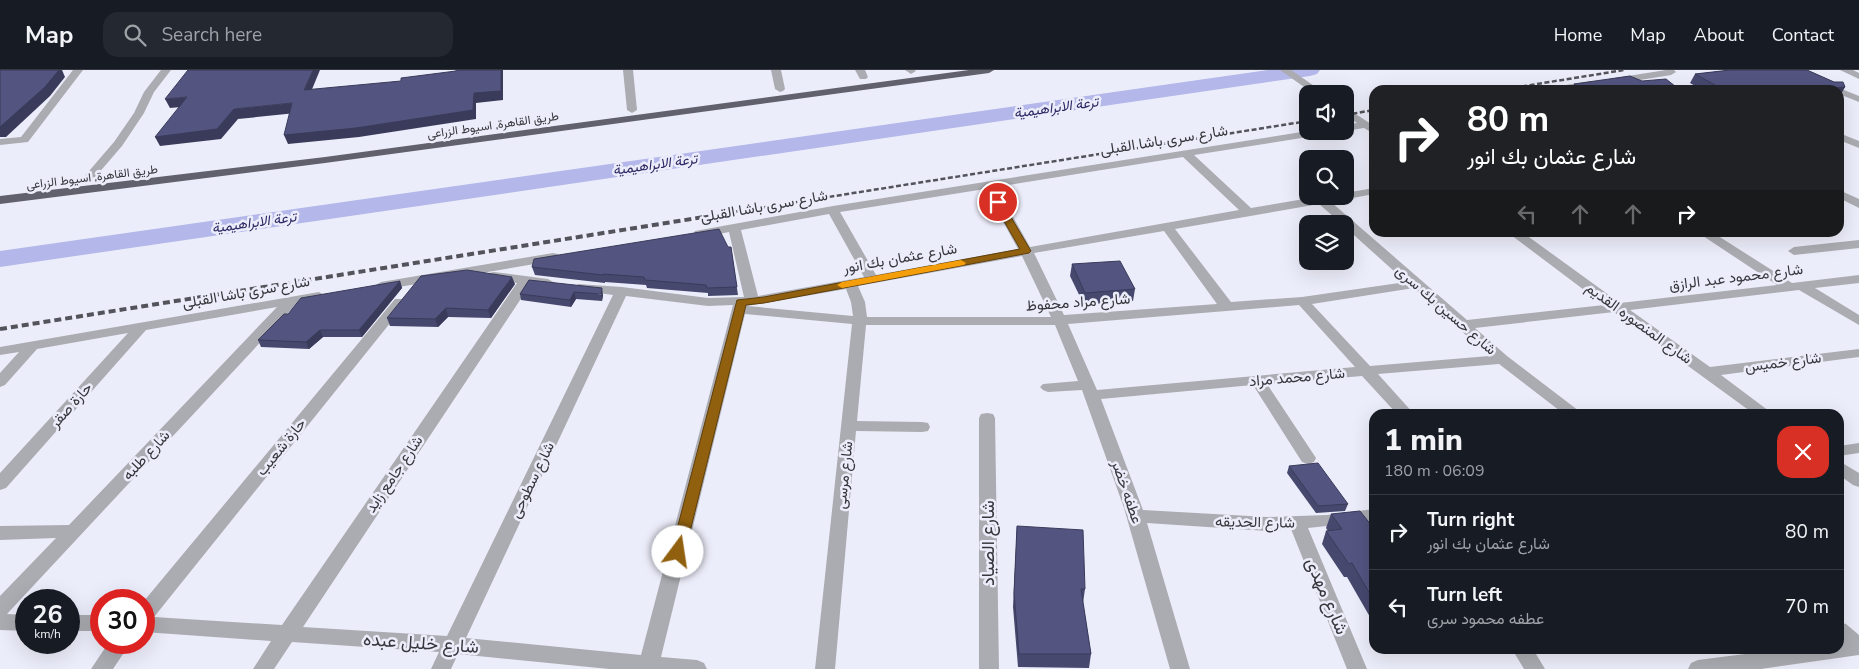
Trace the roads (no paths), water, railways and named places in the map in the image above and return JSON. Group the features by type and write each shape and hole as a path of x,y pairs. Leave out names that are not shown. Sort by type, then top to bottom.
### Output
{"highway":[{"name":"طريق القاهرة, اسيوط الزراعى","path":"0,191 632,110 780,89 862,74 913,70"},
{"name":"طريق القاهرة, اسيوط الزراعى","path":"0,200 286,166 989,70"}],"street":[{"path":"0,142 24,140 78,70"},
{"path":"87,180 118,144 139,113 149,92 166,70"},
{"path":"628,70 632,110"},
{"path":"776,70 780,89"},
{"path":"1285,70 1308,85"},
{"path":"1845,70 1859,76"},
{"path":"1583,85 1671,72"},
{"path":"1844,93 1859,100"},
{"path":"1844,102 1859,100"},
{"path":"1354,116 1366,125"},
{"name":"شارع سرى باشا القبلى","path":"685,236 833,210 1299,135"},
{"path":"1844,138 1859,145"},
{"path":"1185,153 1249,213"},
{"name":"عطفه خضر","path":"988,185 1026,251 1089,390 1136,516 1180,669"},
{"name":"شارع عثمان بك انور","path":"1354,194 1369,192"},
{"path":"1844,196 1859,196"},
{"path":"1844,197 1859,204"},
{"name":"شارع عثمان بك انور","path":"460,272 708,302 744,304 1026,251 1299,204"},
{"name":"شارع حسين بك سرى","path":"1328,205 1502,359 1568,409"},
{"path":"833,210 872,279"},
{"path":"1167,227 1227,307"},
{"path":"649,666 744,304 734,228"},
{"name":"شارع المنصوره القديم","path":"1520,237 1758,409"},
{"path":"1712,237 1859,321"},
{"path":"1794,250 1859,244"},
{"path":"370,288 568,255"},
{"name":"حارة شعيب","path":"155,602 418,279"},
{"name":"شارع محمود عبد الرازق","path":"1464,325 1859,279"},
{"name":"شارع جامع زايد","path":"263,669 526,280"},
{"name":"شارع مرسى","path":"825,669 859,321 858,302 850,283"},
{"name":"شارع مراد محفوظ","path":"744,304 859,321 1008,323 1059,321 1302,301 1417,284"},
{"name":"شارع سطوحى","path":"441,669 622,291"},
{"name":"شارع سرى باشا القبلى","path":"0,351 330,294"},
{"name":"شارع طلبه","path":"0,609 291,301"},
{"path":"1302,301 1402,409"},
{"name":"حارة صقر","path":"0,484 142,326"},
{"path":"0,382 32,346"},
{"name":"شارع خميس","path":"1706,372 1859,353"},
{"name":"شارع محمد مراد","path":"1048,387 1089,390 1257,380 1502,359"},
{"path":"1257,380 1308,458"},
{"name":"شارع الصياد","path":"987,418 989,669"},
{"path":"849,426 922,427"},
{"path":"1844,450 1859,448"},
{"path":"1844,470 1859,481"},
{"name":"شارع الحديقه","path":"1136,516 1236,523 1297,523 1369,516"},
{"name":"شارع مهدى","path":"1297,523 1357,669"},
{"path":"0,533 74,531"},
{"path":"0,622 15,623"},
{"name":"شارع خليل عبده","path":"155,625 452,645 649,666 697,669"},
{"path":"1844,634 1859,647"},
{"path":"1844,649 1859,647"},
{"path":"100,669 112,654"},
{"path":"1525,654 1535,669"},
{"path":"1698,669 1808,654"}],"waterway":[{"name":"ترعة الابراهيمية","path":"0,259 1310,70"}],"railway":[{"path":"1531,85 1624,70"},
{"path":"1354,113 1369,111"},
{"path":"696,218 1299,122"},
{"path":"0,329 704,217"}]}
